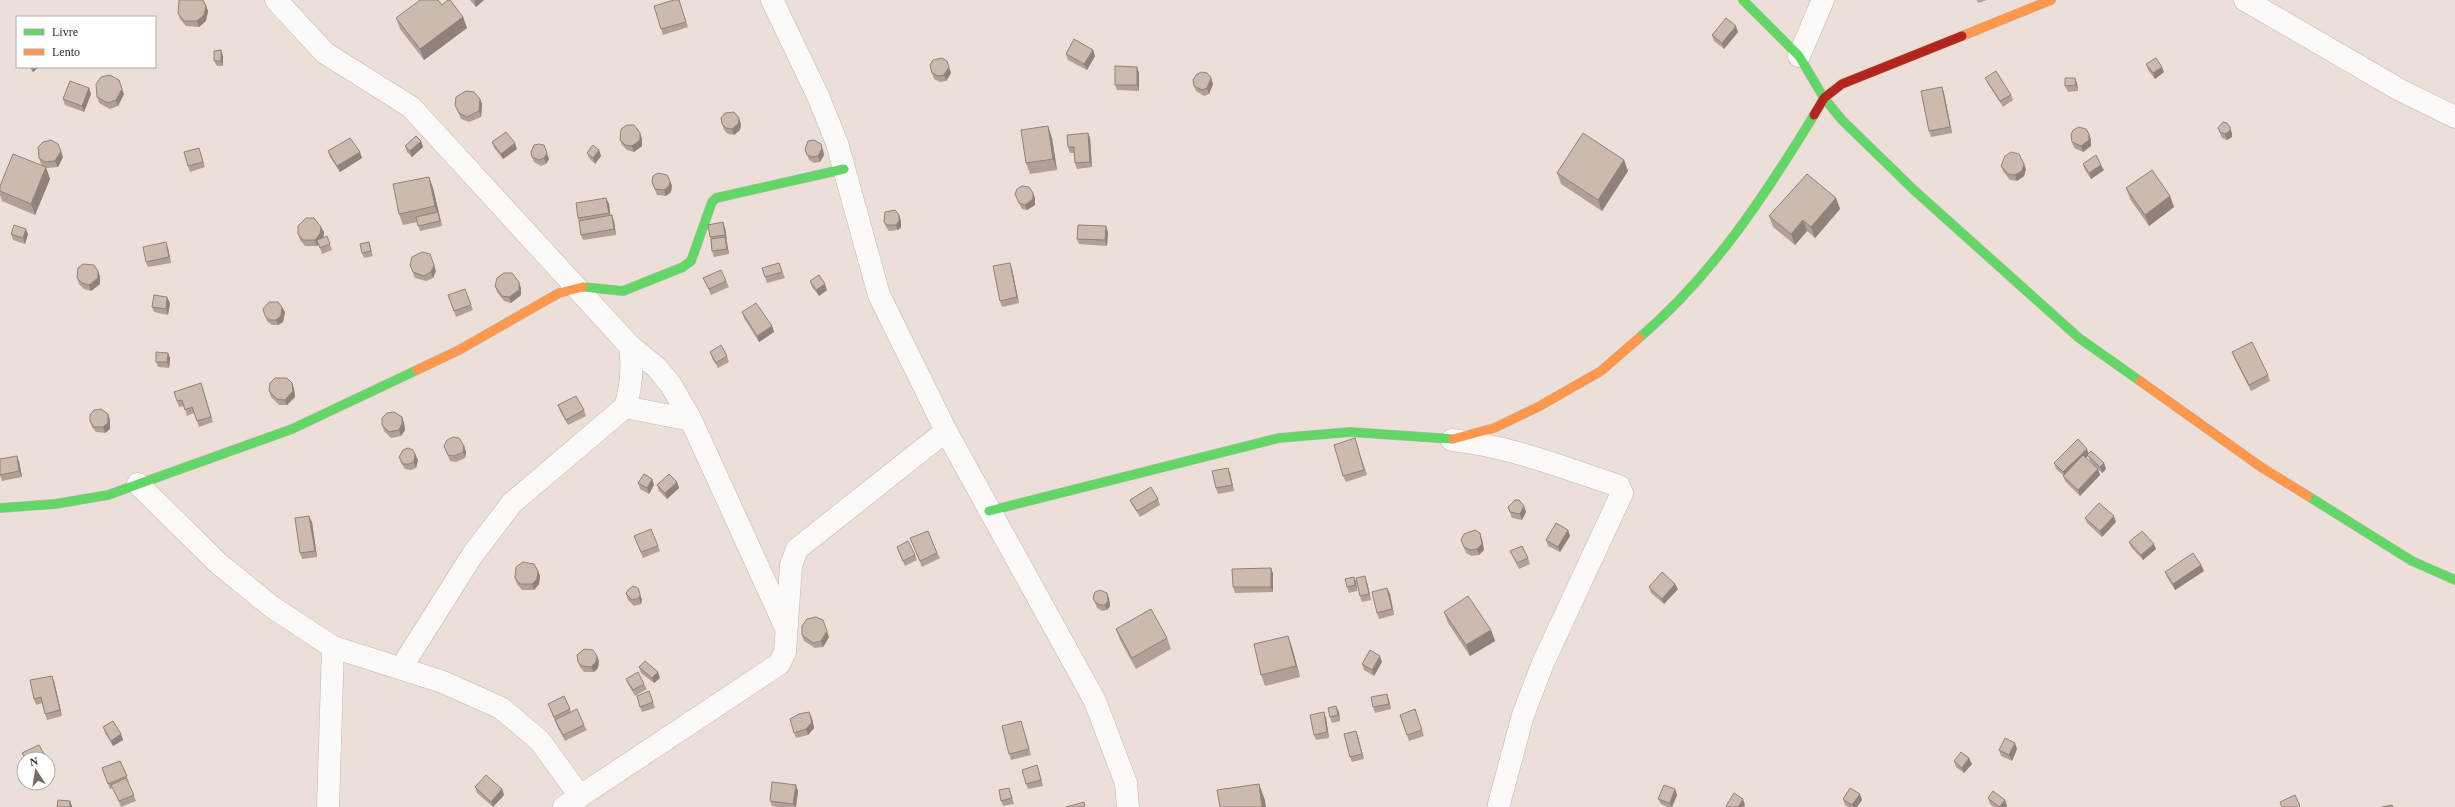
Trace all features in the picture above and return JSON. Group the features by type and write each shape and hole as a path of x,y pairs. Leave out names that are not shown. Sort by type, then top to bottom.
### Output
{"street":[{"path":"276,0 325,54 411,107 578,287 630,346 656,367 671,385 691,420 786,629"},
{"path":"772,0 818,96 837,143 879,295 946,431 1094,701 1126,783 1128,807"},
{"path":"1743,0 1799,56 1824,98 1842,120 1915,191 2079,338 2261,467 2412,561 2455,580"},
{"path":"1799,56 1823,0"},
{"path":"1450,440 1494,428 1601,371 1671,311 1714,263 1766,193 1824,98 1842,84 1870,71 2051,0"},
{"path":"2245,0 2400,90 2455,117"},
{"path":"0,508 55,504 108,495 292,429 459,350 559,293 578,287 623,291 683,268 691,261 712,202 716,198 844,169"},
{"path":"401,668 473,554 512,503 626,407 631,391 633,366 630,346"},
{"path":"626,407 691,420"},
{"path":"138,484 218,563 272,607 333,647 443,682 501,708 540,742 572,801 778,664 785,652 791,565 797,549 946,431"},
{"path":"989,511 1232,448 1280,438 1350,432 1483,443 1514,451 1619,486 1622,493 1543,663 1523,715 1499,804"},
{"path":"328,807 333,647"}],"building":[{"path":"179,0 203,0 206,6 204,15 197,21 184,21 178,13"},
{"path":"420,0 438,0 442,5 450,0 463,17 420,49 396,18"},
{"path":"679,0 686,22 661,29 654,6"},
{"path":"1726,18 1736,26 1722,43 1712,35"},
{"path":"1074,39 1093,50 1084,64 1066,54"},
{"path":"221,50 221,61 214,61 214,51"},
{"path":"942,58 947,61 949,67 944,75 938,76 932,73 930,65 933,60"},
{"path":"2156,58 2162,67 2153,73 2146,64"},
{"path":"1115,66 1137,67 1137,85 1115,85"},
{"path":"1996,71 2011,95 2000,101 1985,78"},
{"path":"1201,72 1207,73 1211,78 1207,88 1202,90 1194,86 1193,80 1196,75"},
{"path":"110,75 119,80 122,89 116,100 108,103 97,97 96,84 101,77"},
{"path":"2065,78 2075,78 2076,85 2065,86"},
{"path":"70,81 89,88 82,106 63,99"},
{"path":"1942,87 1950,127 1929,131 1921,91"},
{"path":"466,91 474,92 480,99 479,111 467,117 459,113 455,105 456,97"},
{"path":"734,112 739,118 738,124 732,129 726,128 722,124 721,118 725,113"},
{"path":"2223,122 2227,123 2230,127 2230,131 2225,134 2220,132 2218,128"},
{"path":"627,125 634,125 640,133 640,140 632,146 625,145 620,140 621,129"},
{"path":"1048,126 1053,159 1026,163 1021,130"},
{"path":"2079,127 2086,129 2089,134 2089,140 2081,146 2072,142 2071,135 2073,130"},
{"path":"506,132 515,143 501,154 492,142"},
{"path":"1088,133 1090,162 1075,163 1074,147 1068,147 1067,135"},
{"path":"1583,133 1624,160 1598,200 1557,173"},
{"path":"416,136 421,141 410,151 405,146"},
{"path":"350,138 360,152 337,166 328,151"},
{"path":"51,140 58,144 61,151 55,161 45,162 39,158 38,147 43,142"},
{"path":"814,140 821,144 822,149 818,156 812,157 807,155 805,149 808,141"},
{"path":"534,145 544,145 547,153 544,158 539,160 532,157 531,152"},
{"path":"593,145 599,150 593,158 587,153"},
{"path":"199,148 203,162 188,166 184,152"},
{"path":"2011,152 2019,154 2024,164 2022,171 2015,175 2008,174 2001,166 2005,156"},
{"path":"13,154 46,167 31,204 0,191 0,186"},
{"path":"2096,155 2101,165 2089,173 2083,164"},
{"path":"2152,170 2170,196 2145,215 2126,188"},
{"path":"658,173 667,175 670,181 669,186 664,190 655,189 652,182 653,176"},
{"path":"1807,174 1836,198 1811,227 1803,220 1791,234 1769,216"},
{"path":"429,177 435,206 399,214 393,184"},
{"path":"1022,186 1029,187 1033,193 1033,199 1025,205 1019,203 1015,194 1017,189"},
{"path":"606,198 609,213 578,218 576,203"},
{"path":"895,210 899,215 899,221 896,225 887,225 884,222 885,212"},
{"path":"438,212 440,221 418,226 416,217"},
{"path":"612,215 614,229 581,235 579,221"},
{"path":"306,218 314,218 321,227 320,234 315,240 303,240 298,234 298,226"},
{"path":"723,222 725,235 710,237 708,225"},
{"path":"14,225 26,229 23,238 11,234"},
{"path":"1078,225 1106,226 1105,240 1077,239"},
{"path":"327,236 330,244 320,248 317,240"},
{"path":"725,237 727,249 712,251 711,239"},
{"path":"166,242 169,257 146,262 143,247"},
{"path":"369,242 371,251 362,253 360,244"},
{"path":"422,252 430,254 434,265 431,272 424,276 413,272 410,265 412,257"},
{"path":"779,263 782,272 765,277 762,268"},
{"path":"1010,263 1017,297 1000,301 993,266"},
{"path":"83,264 94,265 98,271 98,278 89,285 82,283 77,278 78,268"},
{"path":"721,270 726,281 709,289 703,278"},
{"path":"504,273 512,273 519,282 519,290 509,297 502,296 495,286 497,278"},
{"path":"819,275 825,284 816,290 810,281"},
{"path":"465,289 471,305 454,311 448,295"},
{"path":"154,295 167,297 166,309 152,307"},
{"path":"269,302 278,302 282,307 281,316 276,320 270,320 265,316 263,309"},
{"path":"756,303 772,326 757,336 742,312"},
{"path":"2252,342 2268,375 2249,385 2232,352"},
{"path":"721,345 727,356 716,363 710,352"},
{"path":"156,352 168,353 167,362 156,362"},
{"path":"275,378 287,378 292,383 293,391 285,400 277,399 269,391 270,383"},
{"path":"201,383 211,417 197,421 192,407 185,410 182,400 177,401 174,392"},
{"path":"576,396 584,410 566,420 558,405"},
{"path":"101,409 108,414 108,423 103,427 94,427 90,421 90,415 94,410"},
{"path":"394,412 402,417 402,424 399,430 389,432 382,425 382,418 387,413"},
{"path":"453,437 459,438 464,446 463,452 454,456 448,455 444,446 447,440"},
{"path":"1355,438 1364,470 1343,476 1334,445"},
{"path":"2078,439 2087,449 2063,472 2054,463"},
{"path":"408,448 413,450 415,454 414,462 403,464 399,457 403,450"},
{"path":"2091,451 2104,463 2100,467 2087,455"},
{"path":"2083,455 2098,469 2078,490 2063,476"},
{"path":"17,456 19,471 0,475 0,459"},
{"path":"1228,468 1232,485 1216,488 1212,471"},
{"path":"644,474 652,479 647,488 638,483"},
{"path":"669,474 677,482 665,493 657,485"},
{"path":"1151,487 1158,499 1137,511 1130,500"},
{"path":"1515,500 1519,500 1524,506 1520,514 1510,512 1508,507"},
{"path":"2099,503 2114,516 2100,531 2085,518"},
{"path":"309,516 315,551 300,553 295,518"},
{"path":"1556,523 1568,530 1558,547 1546,540"},
{"path":"651,529 658,546 641,552 634,536"},
{"path":"1475,530 1480,533 1482,544 1477,549 1470,550 1464,547 1461,540 1464,534"},
{"path":"928,531 937,553 920,561 910,538"},
{"path":"2142,531 2154,544 2141,555 2129,542"},
{"path":"908,541 915,555 903,561 897,547"},
{"path":"1522,546 1528,558 1517,563 1510,551"},
{"path":"2193,553 2201,565 2173,584 2165,572"},
{"path":"523,562 534,564 538,571 537,579 532,584 520,584 515,578 516,567"},
{"path":"1271,568 1271,587 1233,587 1232,569"},
{"path":"1662,572 1675,584 1662,599 1649,587"},
{"path":"1365,576 1369,594 1360,596 1356,578"},
{"path":"1354,577 1355,585 1347,587 1345,579"},
{"path":"633,586 638,588 640,594 639,598 632,600 626,594"},
{"path":"1387,588 1392,609 1377,613 1372,592"},
{"path":"1100,590 1107,593 1108,601 1105,605 1100,605 1095,602 1093,598 1095,592"},
{"path":"1468,596 1491,630 1466,645 1444,612"},
{"path":"1151,609 1167,638 1132,658 1116,629"},
{"path":"816,617 823,620 827,631 821,641 813,643 802,635 802,626 807,619"},
{"path":"1288,636 1296,666 1261,675 1254,644"},
{"path":"584,649 593,650 597,656 596,662 591,667 582,666 578,662 577,655"},
{"path":"1370,650 1380,656 1372,670 1362,664"},
{"path":"645,661 658,672 652,678 639,667"},
{"path":"638,672 644,684 633,690 626,679"},
{"path":"52,676 60,710 45,714 41,697 34,699 30,680"},
{"path":"649,691 653,702 640,707 637,696"},
{"path":"1387,694 1389,704 1373,707 1371,697"},
{"path":"564,696 570,709 554,717 548,704"},
{"path":"1336,706 1338,715 1330,717 1328,708"},
{"path":"577,709 584,725 563,735 555,720"},
{"path":"1415,709 1422,730 1407,735 1400,715"},
{"path":"809,712 812,722 806,729 794,733 790,719 799,714"},
{"path":"1324,712 1327,732 1314,735 1310,715"},
{"path":"113,721 121,734 111,741 103,727"},
{"path":"1021,721 1029,749 1009,754 1002,726"},
{"path":"1356,731 1362,754 1350,757 1344,734"},
{"path":"2005,738 2015,743 2009,755 1999,750"},
{"path":"39,745 42,751 26,751"},
{"path":"1961,752 1969,758 1962,768 1954,761"},
{"path":"120,761 127,776 108,784 102,768"},
{"path":"1037,765 1041,780 1026,784 1022,770"},
{"path":"486,775 502,789 491,802 475,787"},
{"path":"126,778 134,795 119,801 111,785"},
{"path":"772,782 796,785 793,804 770,801"},
{"path":"1259,784 1262,807 1220,807 1217,790"},
{"path":"1664,785 1675,789 1670,803 1658,799"},
{"path":"1009,788 1012,798 1001,801 999,790"},
{"path":"1850,788 1860,794 1852,805 1843,799"},
{"path":"1993,791 2005,800 1999,807 1988,798"},
{"path":"1734,793 1743,799 1738,807 1727,807 1726,806"},
{"path":"2295,795 2300,806 2282,807 2280,802"},
{"path":"58,800 70,801 70,807 57,807"},
{"path":"1084,802 1085,807 1066,807"},
{"path":"2392,805 2393,807 2382,807"}],"traffic: fast":[{"path":"1743,0 1799,56 1824,98 1842,120 1915,191 2079,338 2140,381"},
{"path":"1639,338 1690,289 1735,234 1776,176 1814,115"},
{"path":"583,287 623,291 683,267 691,261 712,202 716,198 844,169"},
{"path":"0,508 55,504 108,495 292,429 417,370"},
{"path":"989,511 1279,438 1350,432 1453,439"},
{"path":"2308,496 2412,561 2455,580"}],"traffic: slow":[{"path":"1962,36 2051,0"},
{"path":"417,370 459,350 559,293 583,287"},
{"path":"1453,439 1494,428 1538,407 1601,371 1639,338"},
{"path":"2140,381 2261,467 2308,496"}],"traffic: jam":[{"path":"1814,115 1824,98 1842,84 1962,36"}]}
